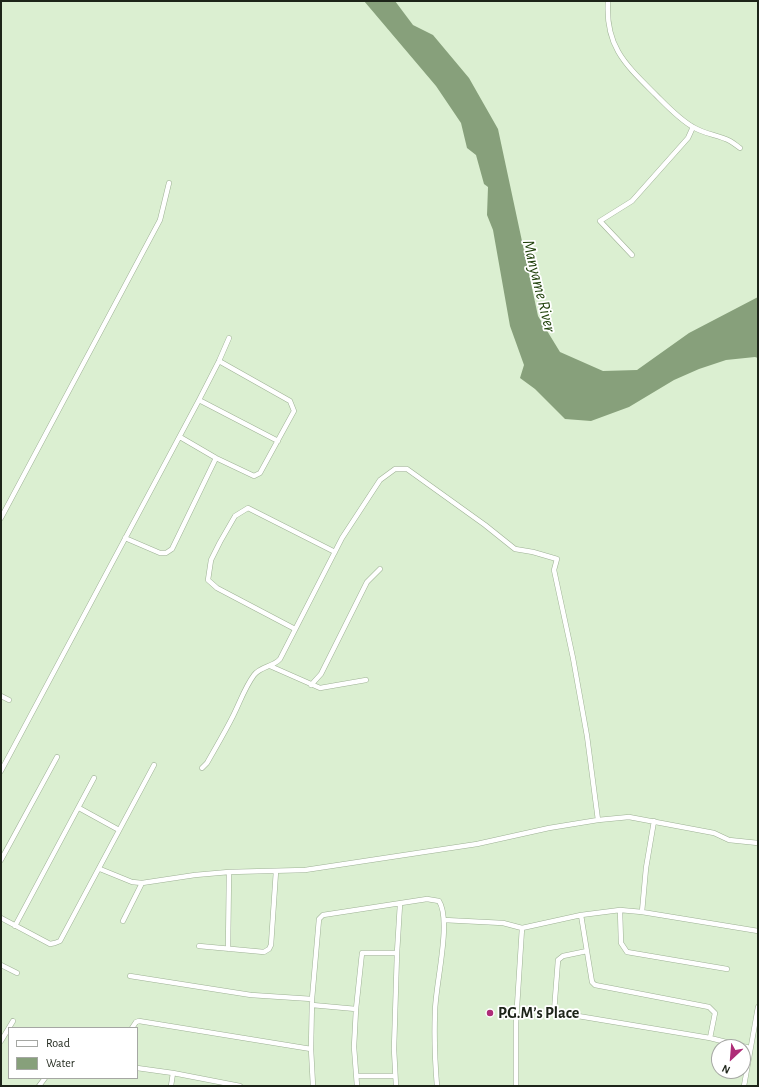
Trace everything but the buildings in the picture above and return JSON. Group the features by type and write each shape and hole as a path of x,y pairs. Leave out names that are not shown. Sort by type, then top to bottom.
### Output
{"street":[{"path":"608,1 607,12 609,27 613,41 623,61 675,114 693,127 730,141 740,148"},
{"path":"632,255 600,220 632,201 688,138 693,127"},
{"path":"1,518 160,220 169,183"},
{"path":"1,772 180,437 219,361 229,338"},
{"path":"180,437 216,458 254,476 260,473 294,411 290,401 219,361"},
{"path":"199,400 278,441"},
{"path":"125,538 160,553 166,553 172,549 216,458"},
{"path":"202,768 207,763 233,716 245,689 255,674 261,668 270,666 280,658 342,538 380,480 395,469 407,468 485,525 516,550 533,552 557,559 554,570 573,658 587,736 598,820"},
{"path":"295,629 217,588 208,580 211,560 220,542 235,516 248,508 335,552"},
{"path":"311,685 321,674 367,582 380,569"},
{"path":"270,666 311,685 323,688 343,683 366,680"},
{"path":"1,696 9,700"},
{"path":"1,860 57,757"},
{"path":"1,918 50,944 60,941 100,869 154,765"},
{"path":"15,926 94,778"},
{"path":"79,808 119,830"},
{"path":"100,869 132,882 142,883 195,875 230,872 305,870 477,844 550,828 598,820 629,817 714,833 729,840 758,843"},
{"path":"642,912 646,868 654,821"},
{"path":"199,946 264,952 269,949 271,945 276,871"},
{"path":"228,949 230,872"},
{"path":"123,921 142,883"},
{"path":"313,1086 311,1049 312,999 320,916 427,899 440,900 443,907 444,920 441,963 435,1011 435,1059 437,1086"},
{"path":"396,1086 394,1049 400,904"},
{"path":"620,910 621,943 627,952 727,969"},
{"path":"444,920 503,923 522,928 581,914 620,910 642,912 758,931"},
{"path":"581,914 592,982 595,985 709,1007 715,1013 710,1038"},
{"path":"516,1086 516,1024 522,928"},
{"path":"587,951 563,956 558,960 554,1012 714,1039"},
{"path":"357,1086 354,1047 356,1009 362,953 397,953"},
{"path":"1,965 17,973"},
{"path":"130,976 251,995 312,999"},
{"path":"312,1005 356,1009"},
{"path":"751,1043 758,1007"},
{"path":"133,1027 136,1022 139,1021 311,1049"},
{"path":"10,1027 13,1022"},
{"path":"1,1040 8,1030"},
{"path":"138,1068 173,1073 240,1086"},
{"path":"171,1086 173,1073"},
{"path":"357,1076 395,1076"}],"water":[{"path":"364,1 395,1 413,25 433,35 469,78 498,129 538,316 560,352 603,371 637,370 689,333 758,297 758,358 726,360 699,369 674,380 629,407 591,421 565,419 535,389 520,378 524,365 510,326 493,230 487,215 488,187 484,184 476,155 467,148 461,123 436,86"}],"place":[{"name":"P.G.M’s Place","path":"490,1013"}],"water label":[{"name":"Manyame River","path":"539,286"}]}
